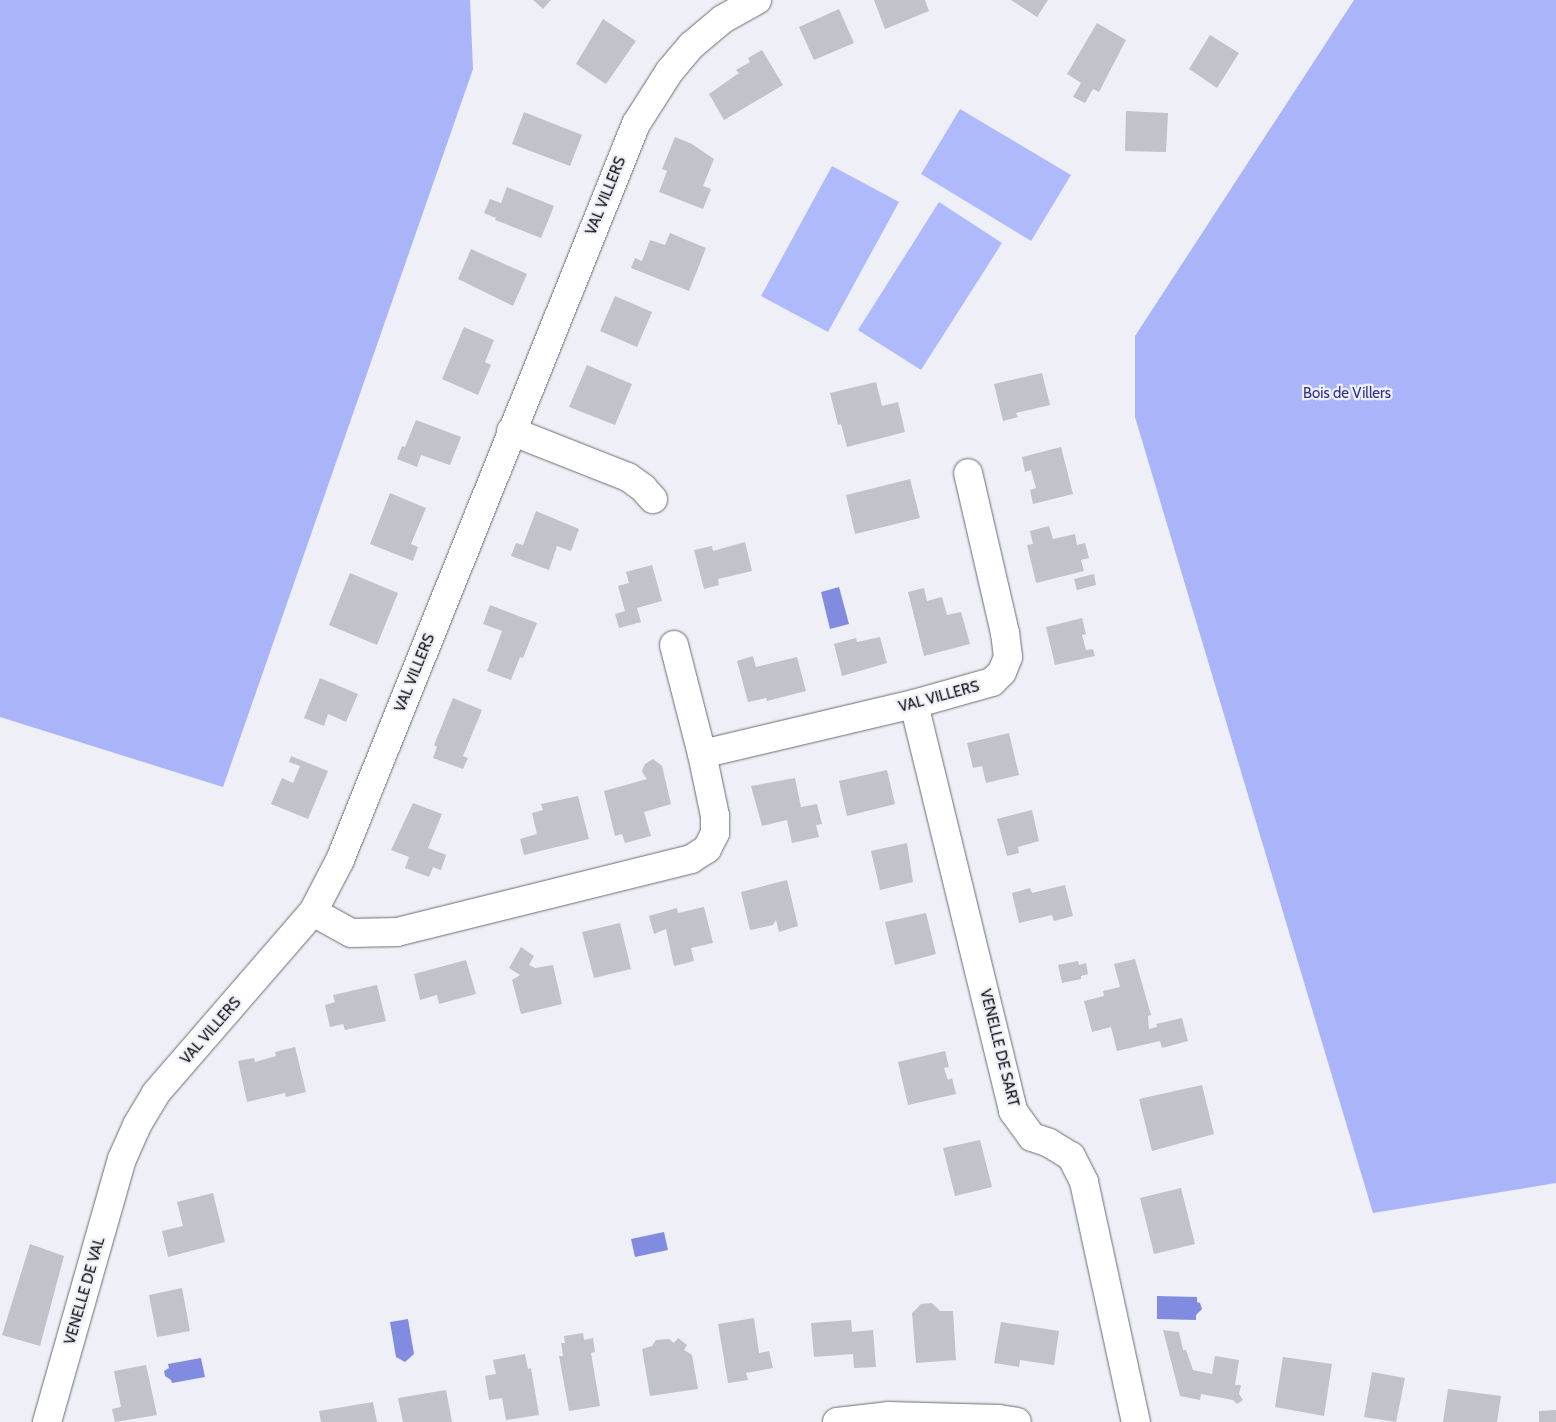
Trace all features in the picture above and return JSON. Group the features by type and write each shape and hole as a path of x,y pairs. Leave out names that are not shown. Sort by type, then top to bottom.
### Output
{"street":[{"name":"VAL VILLERS","path":"122,1159 137,1125 156,1093 313,912 340,860 636,124 669,72 692,45 724,19 757,0"},
{"path":"511,432 628,477 643,488 653,499"},
{"name":"VAL VILLERS","path":"702,754 914,704 992,682 1002,672 1008,657 1005,633 968,473"},
{"path":"313,912 351,933 397,932 691,859 707,849 716,833 715,816 702,754 674,646"},
{"name":"VENELLE DE SART","path":"914,704 1013,1111 1032,1137 1050,1143 1071,1156 1084,1182 1136,1422"},
{"name":"VENELLE DE VAL","path":"47,1422 122,1159"},
{"path":"837,1422 888,1416 999,1419 1017,1422"}],"shaded area":[{"path":"960,109 1071,175 1031,241 921,174"},
{"path":"832,166 899,202 828,332 761,296"},
{"path":"939,202 1002,243 921,370 858,330"},
{"path":"839,587 849,624 830,629 821,592"},
{"path":"664,1232 668,1250 635,1257 631,1239"},
{"path":"1157,1296 1197,1297 1197,1302 1200,1303 1202,1309 1196,1315 1196,1320 1157,1319"},
{"path":"408,1319 414,1354 405,1362 396,1357 390,1322"},
{"path":"201,1358 205,1377 172,1383 165,1376 164,1371 169,1368 168,1364"}],"green space":[{"path":"0,0 470,0 473,69 223,787 0,717"},
{"name":"Bois de Villers","path":"1354,0 1556,0 1556,1183 1373,1213 1135,417 1135,336"}],"building":[{"path":"533,0 551,0 543,9"},
{"path":"874,0 925,0 929,11 885,29"},
{"path":"1011,0 1048,0 1037,17"},
{"path":"839,9 854,43 814,60 799,27"},
{"path":"603,19 636,41 606,84 576,64"},
{"path":"1097,23 1126,40 1099,92 1093,89 1085,103 1073,97 1081,83 1067,74"},
{"path":"1210,35 1239,53 1217,88 1189,69"},
{"path":"762,50 783,85 724,120 709,94 739,73 736,70 750,62 748,58"},
{"path":"1126,111 1168,113 1166,152 1125,151"},
{"path":"524,112 582,135 570,166 512,144"},
{"path":"675,137 692,144 714,159 703,186 711,189 703,209 659,192 667,171 662,169"},
{"path":"507,187 554,206 541,238 495,220 496,218 484,213 490,199 501,203"},
{"path":"670,233 706,248 689,291 631,268 635,258 642,261 650,240 665,245"},
{"path":"471,249 527,274 513,306 458,279"},
{"path":"615,296 652,312 637,347 600,331"},
{"path":"464,327 494,340 485,362 491,365 478,395 442,379"},
{"path":"587,365 632,384 615,425 569,407"},
{"path":"1042,373 1050,405 1016,413 1018,417 1003,421 994,384"},
{"path":"876,382 882,406 898,402 905,432 847,447 841,424 838,425 830,393"},
{"path":"416,420 461,437 450,465 421,455 417,467 397,459 402,446 405,447"},
{"path":"1061,447 1073,494 1033,504 1030,490 1036,488 1031,470 1025,472 1022,457"},
{"path":"910,479 920,518 855,534 846,495"},
{"path":"390,493 426,508 411,544 418,547 413,561 370,544"},
{"path":"536,511 579,529 571,551 557,546 549,570 511,556 516,543 523,545"},
{"path":"1049,526 1053,539 1075,534 1077,545 1085,543 1089,558 1081,560 1084,571 1036,583 1027,545 1033,544 1030,531"},
{"path":"745,542 752,571 718,579 719,585 704,589 694,550 712,546 713,551"},
{"path":"652,565 662,601 637,608 641,622 619,628 615,614 625,611 618,586 629,583 626,572"},
{"path":"350,573 398,593 377,645 329,625"},
{"path":"1094,574 1096,585 1077,590 1074,579"},
{"path":"924,588 927,601 942,597 947,615 961,612 970,644 924,656 908,592"},
{"path":"490,605 537,623 523,658 520,657 511,680 487,671 502,631 483,624"},
{"path":"1082,618 1086,634 1082,635 1086,650 1093,649 1095,656 1055,665 1046,627"},
{"path":"880,637 887,663 842,676 834,644 856,638 857,642"},
{"path":"753,656 756,667 797,657 806,691 767,701 766,698 748,702 737,661"},
{"path":"320,678 358,694 346,722 328,714 324,726 304,718"},
{"path":"453,698 482,710 463,756 468,758 463,769 433,758 437,747 434,745"},
{"path":"1009,733 1019,775 986,783 982,766 973,768 967,743"},
{"path":"291,756 328,771 308,819 271,804 282,778 293,783 300,766 289,762"},
{"path":"653,759 662,766 671,804 644,812 651,836 625,843 622,834 615,836 604,791 647,779 642,772 643,768 645,764"},
{"path":"887,770 895,804 847,816 839,781"},
{"path":"795,778 801,807 817,804 822,824 816,825 819,837 792,843 787,820 762,826 751,786"},
{"path":"578,796 589,839 524,855 520,839 537,834 532,813 543,810 541,804"},
{"path":"413,803 442,814 428,848 446,855 441,870 433,867 429,877 405,868 409,857 391,850"},
{"path":"1032,810 1039,841 1018,847 1019,853 1007,856 997,819"},
{"path":"907,843 913,882 880,890 871,851"},
{"path":"787,880 798,926 779,932 776,920 773,925 750,930 741,892"},
{"path":"1065,885 1073,916 1054,921 1052,915 1019,923 1012,893 1030,888 1032,893"},
{"path":"704,907 713,943 691,948 694,961 674,966 666,929 654,934 649,916 677,908 678,913"},
{"path":"926,913 936,954 895,965 885,922"},
{"path":"620,923 631,969 594,978 582,932"},
{"path":"521,947 534,956 529,965 535,968 553,965 562,1004 521,1014 512,980 520,975 509,968"},
{"path":"1135,959 1151,1015 1148,1016 1149,1029 1157,1027 1156,1024 1182,1018 1188,1041 1162,1048 1160,1041 1117,1051 1111,1027 1092,1032 1084,1001 1104,996 1103,991 1120,987 1114,964"},
{"path":"466,960 476,994 439,1004 437,995 420,1000 414,974"},
{"path":"1078,961 1079,965 1086,963 1088,974 1081,976 1081,979 1062,983 1058,965"},
{"path":"377,985 386,1021 345,1030 343,1024 330,1027 325,1005 335,1002 333,995"},
{"path":"295,1047 306,1092 286,1097 285,1093 247,1102 238,1061 254,1058 255,1062 276,1056 275,1052"},
{"path":"945,1051 949,1067 944,1068 948,1080 952,1078 956,1094 908,1105 898,1062"},
{"path":"1202,1085 1214,1134 1152,1151 1139,1099"},
{"path":"980,1140 992,1187 955,1196 943,1148"},
{"path":"1181,1188 1195,1244 1154,1254 1140,1198"},
{"path":"213,1193 225,1242 168,1257 162,1231 183,1226 177,1202"},
{"path":"30,1244 64,1256 40,1346 2,1335"},
{"path":"182,1288 190,1331 157,1337 149,1295"},
{"path":"932,1303 940,1311 953,1311 956,1360 916,1363 912,1313 921,1304"},
{"path":"754,1318 759,1353 769,1351 773,1368 746,1373 748,1380 728,1383 718,1324"},
{"path":"851,1320 852,1332 873,1330 876,1367 854,1368 853,1354 814,1357 811,1323"},
{"path":"1001,1322 1059,1331 1054,1365 1020,1360 1019,1367 994,1363"},
{"path":"1163,1330 1179,1332 1183,1350 1186,1350 1193,1370 1212,1374 1215,1356 1239,1360 1235,1385 1241,1385 1239,1394 1243,1400 1237,1404 1233,1400 1201,1394 1200,1400 1180,1396"},
{"path":"583,1333 584,1340 593,1338 595,1352 591,1353 600,1406 569,1411 559,1356 563,1356 561,1343 565,1343 564,1336"},
{"path":"678,1338 687,1345 684,1350 692,1355 698,1389 650,1396 642,1349 652,1346 656,1340 669,1339 674,1343"},
{"path":"525,1354 528,1369 531,1368 539,1415 506,1420 502,1398 489,1400 485,1376 496,1374 493,1360"},
{"path":"1283,1357 1332,1364 1324,1416 1275,1407"},
{"path":"146,1365 157,1415 115,1422 112,1409 121,1407 114,1371"},
{"path":"1372,1372 1405,1378 1396,1422 1364,1417"},
{"path":"1448,1389 1501,1396 1497,1422 1443,1422"},
{"path":"446,1390 452,1422 403,1422 398,1398"},
{"path":"373,1402 377,1422 321,1422 319,1411"},
{"path":"1556,1410 1556,1422 1539,1422 1539,1411"}]}
